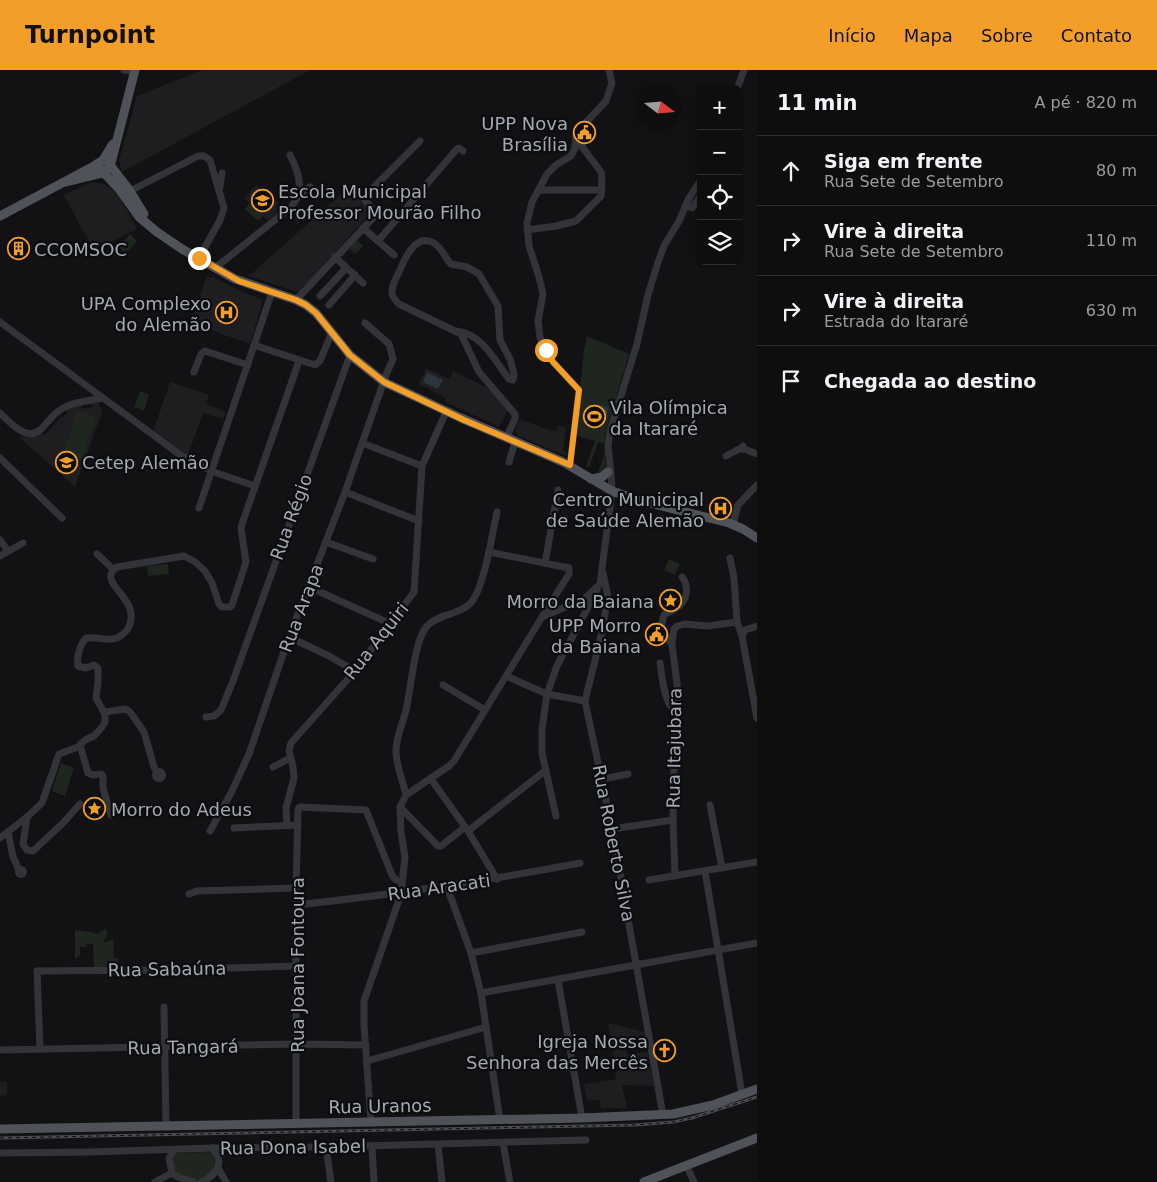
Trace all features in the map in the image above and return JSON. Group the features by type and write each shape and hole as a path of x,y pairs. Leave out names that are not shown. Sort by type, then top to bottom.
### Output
{"main road":[{"path":"0,216 104,163 117,137 134,71"},
{"path":"66,182 103,173 108,169 104,163"},
{"path":"104,163 130,191 150,226"},
{"path":"103,173 120,189 139,217 167,240 239,281 296,300 311,308 350,355 384,382 446,412 570,465 610,493 733,524 755,535"},
{"path":"591,479 602,477 609,469"},
{"name":"Rua Uranos","path":"0,1129 500,1120 663,1115 698,1108 757,1089"},
{"path":"644,1182 757,1138"}],"street":[{"path":"124,70 134,71"},
{"path":"570,465 579,390 553,362 540,337 538,321 543,294 529,246 528,230 532,202 550,170 571,156 575,148 575,135 606,101 612,83 609,70"},
{"path":"738,85 744,70"},
{"path":"528,230 576,221 600,198 602,190 601,172 575,135"},
{"path":"296,300 374,214 375,212 365,200 366,195 420,141"},
{"path":"378,241 456,150 459,148 463,152"},
{"path":"290,155 299,177 298,195"},
{"path":"130,191 200,156 210,160 224,205 224,213 199,258"},
{"path":"220,190 222,173"},
{"path":"556,816 542,754 546,694 557,666 600,584 610,493 608,446 610,431 641,330 651,281 664,246 697,186"},
{"path":"215,268 290,208 298,195 310,187"},
{"path":"538,190 602,190"},
{"path":"685,206 692,208 697,201"},
{"path":"363,228 394,256"},
{"path":"456,331 469,334 480,341 507,377 512,380 514,374 510,359 500,340 498,306 481,276 467,267 451,264 440,248 433,243 421,242 412,248 404,259 392,287 392,296 399,304 456,331 464,338 479,372 514,411 515,419 506,438"},
{"path":"335,257 363,283"},
{"path":"320,296 346,268"},
{"path":"329,305 355,275"},
{"path":"199,508 272,292"},
{"path":"0,322 179,454 211,471 255,486"},
{"name":"Rua Arapa","path":"210,830 232,791 249,754 289,638 345,492 392,361 391,348 387,342 365,323"},
{"path":"254,345 312,365 318,364 332,332"},
{"path":"194,372 201,354 205,351 248,364"},
{"name":"Rua Régio","path":"206,717 214,716 221,710 233,680 350,355"},
{"path":"0,838 42,803 59,754 94,736 102,727 105,719 104,712 96,698 98,668 94,665 82,668 78,666 77,661 82,643 86,638 106,639 118,637 126,631 130,623 132,614 130,606 111,581 113,570 117,567 184,556 195,562 205,571 222,607 230,607 234,602 245,570 246,555 241,528 299,361"},
{"path":"0,414 20,431 34,433 39,431 61,409 73,404 102,398"},
{"name":"Rua Aquiri","path":"287,825 286,808 294,778 289,750 294,739 355,671 412,596 415,587 422,466 446,412"},
{"path":"509,462 515,442"},
{"path":"362,443 422,466"},
{"path":"726,456 743,447 757,454"},
{"path":"0,458 62,518"},
{"path":"733,524 738,506 757,485"},
{"path":"545,563 558,490"},
{"path":"345,492 419,521"},
{"path":"406,795 396,756 396,748 421,638 432,622 465,607 473,601 489,552 497,512"},
{"path":"0,540 8,551"},
{"path":"326,542 373,559"},
{"path":"0,556 23,543"},
{"path":"371,1122 364,1001 401,894 405,856 401,832 400,807 406,795 452,764 570,574 569,568 489,552"},
{"path":"97,554 113,570"},
{"path":"730,558 730,573 737,622 742,636 757,718"},
{"name":"Rua Roberto Silva","path":"602,572 608,596 602,632 585,701 612,829 663,1115"},
{"name":"Rua Itajubara","path":"675,876 673,820 675,711 678,691 672,643 662,630 662,624 664,615 680,605 685,597 687,587 682,577"},
{"path":"542,617 584,599 600,584"},
{"path":"309,587 391,624"},
{"path":"672,643 674,629 681,624 708,626 737,622"},
{"path":"742,636 745,630 757,626"},
{"path":"289,638 329,656 355,671"},
{"path":"660,663 669,704 675,711"},
{"path":"506,676 546,694 585,701"},
{"path":"443,685 485,710"},
{"path":"104,712 126,709 130,712 144,732 157,772"},
{"path":"80,744 88,773 93,775 101,774 103,776 103,788 111,815"},
{"path":"273,767 290,758"},
{"path":"400,807 436,846 441,846 546,770"},
{"path":"602,779 628,774"},
{"path":"431,779 467,829 497,879"},
{"path":"27,817 23,844 27,850 33,851 80,804"},
{"path":"710,805 722,868"},
{"name":"Rua Joana Fontoura","path":"296,1124 298,809 300,807 366,810 392,875 402,883"},
{"path":"612,829 673,820"},
{"path":"234,828 298,825"},
{"path":"8,832 13,857 19,870"},
{"path":"649,880 757,862"},
{"name":"Rua Aracati","path":"296,905 401,894 497,879 580,863"},
{"path":"705,871 742,1094"},
{"path":"446,887 471,953 481,993 500,1120"},
{"path":"189,894 197,891 296,888"},
{"path":"471,953 582,932"},
{"path":"481,993 757,943"},
{"name":"Rua Sabaúna","path":"40,1049 37,971 296,966"},
{"path":"558,980 582,1118"},
{"path":"164,1007 166,1126"},
{"path":"367,1061 486,1027"},
{"name":"Rua Tangará","path":"0,1050 296,1044 366,1045"},
{"name":"Rua Dona Isabel","path":"0,1153 438,1145 586,1140"},
{"path":"503,1143 510,1182"},
{"path":"438,1145 442,1182"},
{"path":"372,1146 374,1182"},
{"path":"326,1147 331,1182"},
{"path":"212,1148 219,1158"},
{"path":"201,1182 213,1175 218,1168 221,1152 225,1148"},
{"path":"174,1150 169,1158 172,1173 194,1182"},
{"path":"686,1165 694,1182"},
{"path":"218,1168 226,1182"},
{"path":"155,1182 172,1173"}],"shaded area":[{"path":"202,70 310,70 122,172 119,160 137,96"},
{"path":"91,182 104,184 114,191 137,229 94,251 63,194"},
{"name":"Escola Municipal Professor Mourão Filho","path":"256,185 264,192 266,191 284,208 268,220 263,216 258,221 245,209 250,203 244,198"},
{"path":"351,185 371,212 301,291 298,292 249,276"},
{"path":"251,203 263,215 258,221 245,209"},
{"path":"130,234 137,241 126,254 118,247"},
{"path":"357,240 363,246 355,254 349,249"},
{"name":"UPA Complexo do Alemão","path":"207,276 211,278 212,276 240,291 263,300 250,344 191,323"},
{"name":"Vila Olímpica da Itararé","path":"587,336 629,354 605,434 604,444 598,442 589,468 586,466 595,441 575,435"},
{"path":"426,368 450,379 453,371 493,391 509,408 499,427 445,402 446,398 419,384"},
{"path":"427,372 443,380 438,389 423,382"},
{"path":"170,382 209,395 206,404 226,412 223,419 203,413 188,455 180,452 153,432"},
{"path":"140,391 149,395 144,411 134,407"},
{"name":"Cetep Alemão","path":"98,401 102,412 75,487 20,438 40,433 45,435 60,418 68,413 65,410 79,405 83,409 93,407 92,403"},
{"path":"601,405 609,408 604,424 596,422"},
{"path":"78,410 96,417 84,461 63,454"},
{"path":"520,419 551,431 556,431 558,425 566,428 563,451 567,452 566,456 519,436 515,430"},
{"path":"604,444 606,469 601,474 598,473 604,456"},
{"path":"669,559 680,564 675,575 664,570"},
{"path":"168,564 169,574 148,576 147,566"},
{"path":"61,763 74,768 65,796 52,791"},
{"path":"105,929 108,932 103,942 113,939 113,958 118,958 119,967 94,967 93,944 86,944 86,947 80,947 80,955 75,959 75,930 96,934"},
{"path":"608,1023 645,1032 647,1042 625,1044 627,1054 647,1052 654,1086 622,1085 627,1108 601,1108 599,1099 587,1101 584,1084 616,1079 615,1072 619,1071 613,1053"},
{"path":"0,1082 7,1082 7,1095 0,1096"},
{"path":"213,1152 215,1164 213,1171 199,1180 175,1174 173,1156 176,1153"}],"railway":[{"path":"0,1138 635,1125 673,1122 692,1118 757,1097"}],"place":[{"name":"UPP Nova Brasília","path":"584,133"},
{"name":"Escola Municipal Professor Mourão Filho","path":"262,201"},
{"name":"CCOMSOC","path":"18,249"},
{"name":"UPA Complexo do Alemão","path":"227,313"},
{"name":"Vila Olímpica da Itararé","path":"594,417"},
{"name":"Cetep Alemão","path":"66,462"},
{"name":"Centro Municipal de Saúde Alemão","path":"720,509"},
{"name":"Morro da Baiana","path":"670,601"},
{"name":"UPP Morro da Baiana","path":"657,635"},
{"name":"Morro do Adeus","path":"95,809"},
{"name":"Igreja Nossa Senhora das Mercês","path":"664,1051"}],"route":[{"path":"199,258 239,281 306,305 316,313 350,355 384,382 464,420 570,465 579,390 553,362 546,350"}]}
